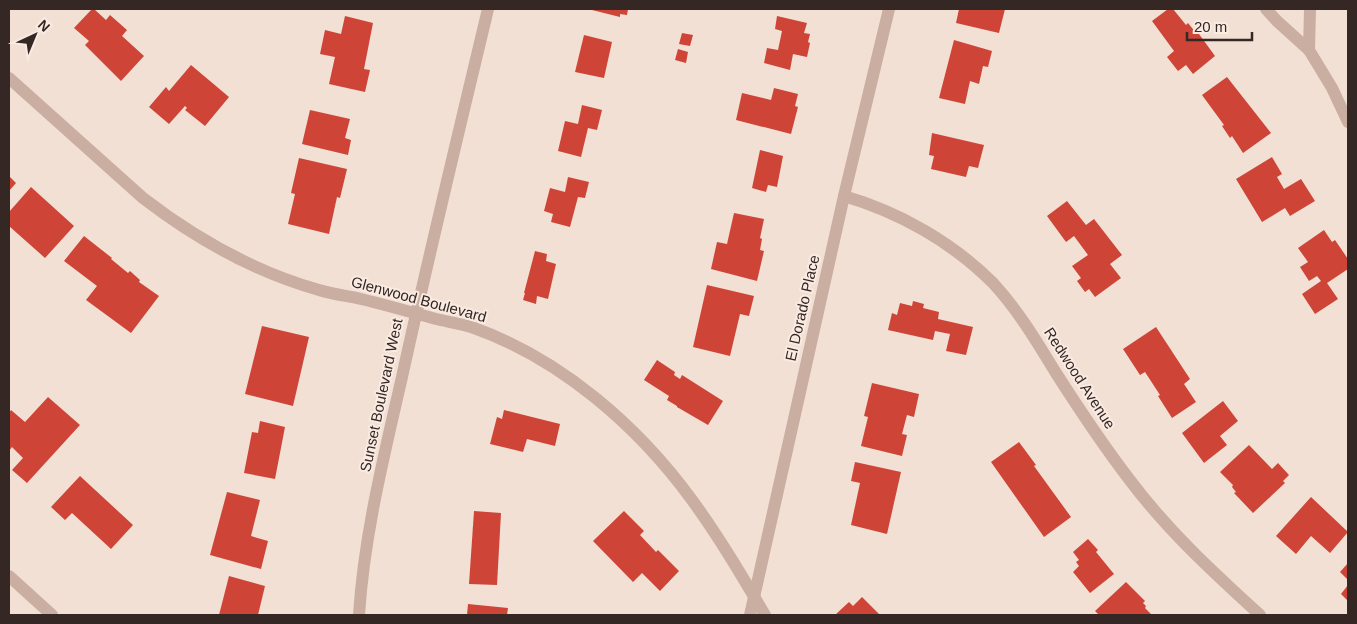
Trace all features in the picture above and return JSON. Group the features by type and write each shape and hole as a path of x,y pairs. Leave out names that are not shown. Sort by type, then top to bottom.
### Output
{"street":[{"name":"Sunset Boulevard West","path":"359,615 370,532 415,313 488,9"},
{"name":"El Dorado Place","path":"750,615 844,196 889,9"},
{"path":"1266,9 1309,50 1332,88 1348,122"},
{"path":"1309,50 1310,9"},
{"name":"Glenwood Boulevard","path":"9,78 143,198 201,239 253,265 303,285 473,328 504,341 557,371 590,394 615,415 662,462 692,500 734,563 765,615"},
{"name":"Redwood Avenue","path":"844,196 870,204 924,231 968,261 993,284 1030,332 1085,418 1145,500 1169,528 1209,568 1260,615"},
{"path":"9,576 52,615"}],"building":[{"path":"92,9 106,20 110,15 127,30 122,36 144,56 121,81 85,45 89,41 74,28"},
{"path":"588,9 628,9 627,15 620,14 620,17"},
{"path":"959,9 1005,9 999,33 956,23"},
{"path":"1168,9 1173,9 1186,25 1188,23 1199,34 1215,56 1193,74 1186,65 1178,71 1167,57 1174,51 1152,21"},
{"path":"345,16 373,23 364,69 370,70 365,92 329,84 335,57 320,54 325,30 341,34"},
{"path":"777,16 807,23 804,33 810,34 807,57 793,54 790,70 764,63 767,48 778,50 782,31 775,29"},
{"path":"682,33 693,35 690,46 679,44"},
{"path":"584,35 612,42 604,78 575,72"},
{"path":"954,40 992,51 988,67 983,66 979,84 970,81 965,104 939,98"},
{"path":"678,49 688,52 686,63 675,60"},
{"path":"191,65 229,97 205,126 185,110 187,108 185,106 169,124 149,107 166,87 169,91"},
{"path":"1227,77 1271,133 1243,153 1232,136 1230,138 1222,126 1224,125 1202,95"},
{"path":"774,88 798,94 795,106 798,107 791,134 736,120 742,93 771,100"},
{"path":"582,105 602,110 597,130 588,128 581,157 558,151 565,121 578,124"},
{"path":"310,110 350,119 345,138 351,140 348,155 302,144"},
{"path":"932,133 984,145 978,168 969,166 966,177 931,169 934,156 929,155"},
{"path":"760,150 783,156 777,187 768,185 766,192 752,188"},
{"path":"1272,157 1282,174 1277,177 1284,189 1301,179 1315,201 1290,216 1285,208 1262,222 1236,179"},
{"path":"299,158 347,169 340,198 337,197 329,234 288,224 295,194 291,193"},
{"path":"9,176 16,183 9,191"},
{"path":"568,177 589,182 585,198 578,197 570,227 551,222 553,214 544,211 550,188 565,192"},
{"path":"31,187 74,226 45,258 9,226 9,212"},
{"path":"1067,201 1086,225 1094,219 1122,255 1110,264 1121,278 1095,297 1089,289 1085,292 1077,281 1081,278 1072,266 1088,255 1074,236 1066,242 1047,216"},
{"path":"734,213 764,219 760,238 762,239 760,250 764,251 757,281 711,269 717,242 727,244"},
{"path":"1324,230 1332,242 1335,240 1348,259 1348,269 1327,283 1338,299 1315,314 1302,294 1321,281 1317,276 1309,281 1300,267 1308,262 1298,248"},
{"path":"84,236 128,273 130,271 140,280 139,282 159,296 131,333 86,300 97,286 64,261"},
{"path":"535,251 547,254 546,261 556,264 548,299 537,296 536,304 523,300"},
{"path":"707,285 754,296 749,316 740,314 730,356 693,347"},
{"path":"913,301 924,304 923,308 939,312 938,319 973,327 966,355 946,351 950,334 935,331 933,340 888,330 892,313 897,315 900,303 912,306"},
{"path":"262,326 309,337 293,406 245,394"},
{"path":"1156,327 1190,379 1184,384 1196,402 1172,418 1145,372 1140,375 1123,349"},
{"path":"657,360 675,372 674,375 680,379 682,375 723,401 708,425 667,400 669,396 644,380"},
{"path":"872,383 919,394 914,417 907,415 902,434 907,435 902,456 861,446 868,417 864,416"},
{"path":"48,397 80,425 27,483 12,470 23,458 12,447 9,451 9,413 11,410 25,422"},
{"path":"1223,401 1238,421 1220,436 1227,445 1204,463 1182,433"},
{"path":"504,410 560,424 555,446 527,439 523,452 490,444 497,417 502,419"},
{"path":"260,421 285,427 275,479 244,473 252,432 258,433"},
{"path":"1019,442 1071,517 1044,537 991,462"},
{"path":"1249,445 1272,469 1278,463 1289,475 1283,481 1285,483 1253,513 1234,493 1236,492 1232,487 1233,485 1220,472"},
{"path":"855,462 901,472 887,534 851,525 860,483 851,481"},
{"path":"80,476 133,525 111,549 72,513 65,520 51,507"},
{"path":"227,492 260,500 251,536 268,541 261,569 210,555"},
{"path":"1311,497 1348,532 1330,553 1311,536 1296,554 1276,536"},
{"path":"474,511 501,513 497,585 469,584"},
{"path":"624,511 644,531 640,535 656,552 658,550 679,571 660,591 642,573 633,582 593,541"},
{"path":"1088,539 1114,574 1090,593 1073,572 1079,566 1076,562 1079,560 1073,552"},
{"path":"1348,563 1348,580 1340,572"},
{"path":"229,576 265,586 258,615 219,615"},
{"path":"1126,582 1145,601 1143,603 1146,606 1145,608 1152,615 1099,615 1095,611"},
{"path":"1348,585 1348,601 1341,594"},
{"path":"862,597 880,615 835,615 849,602 853,606"},
{"path":"468,604 508,608 507,615 467,615"}]}
